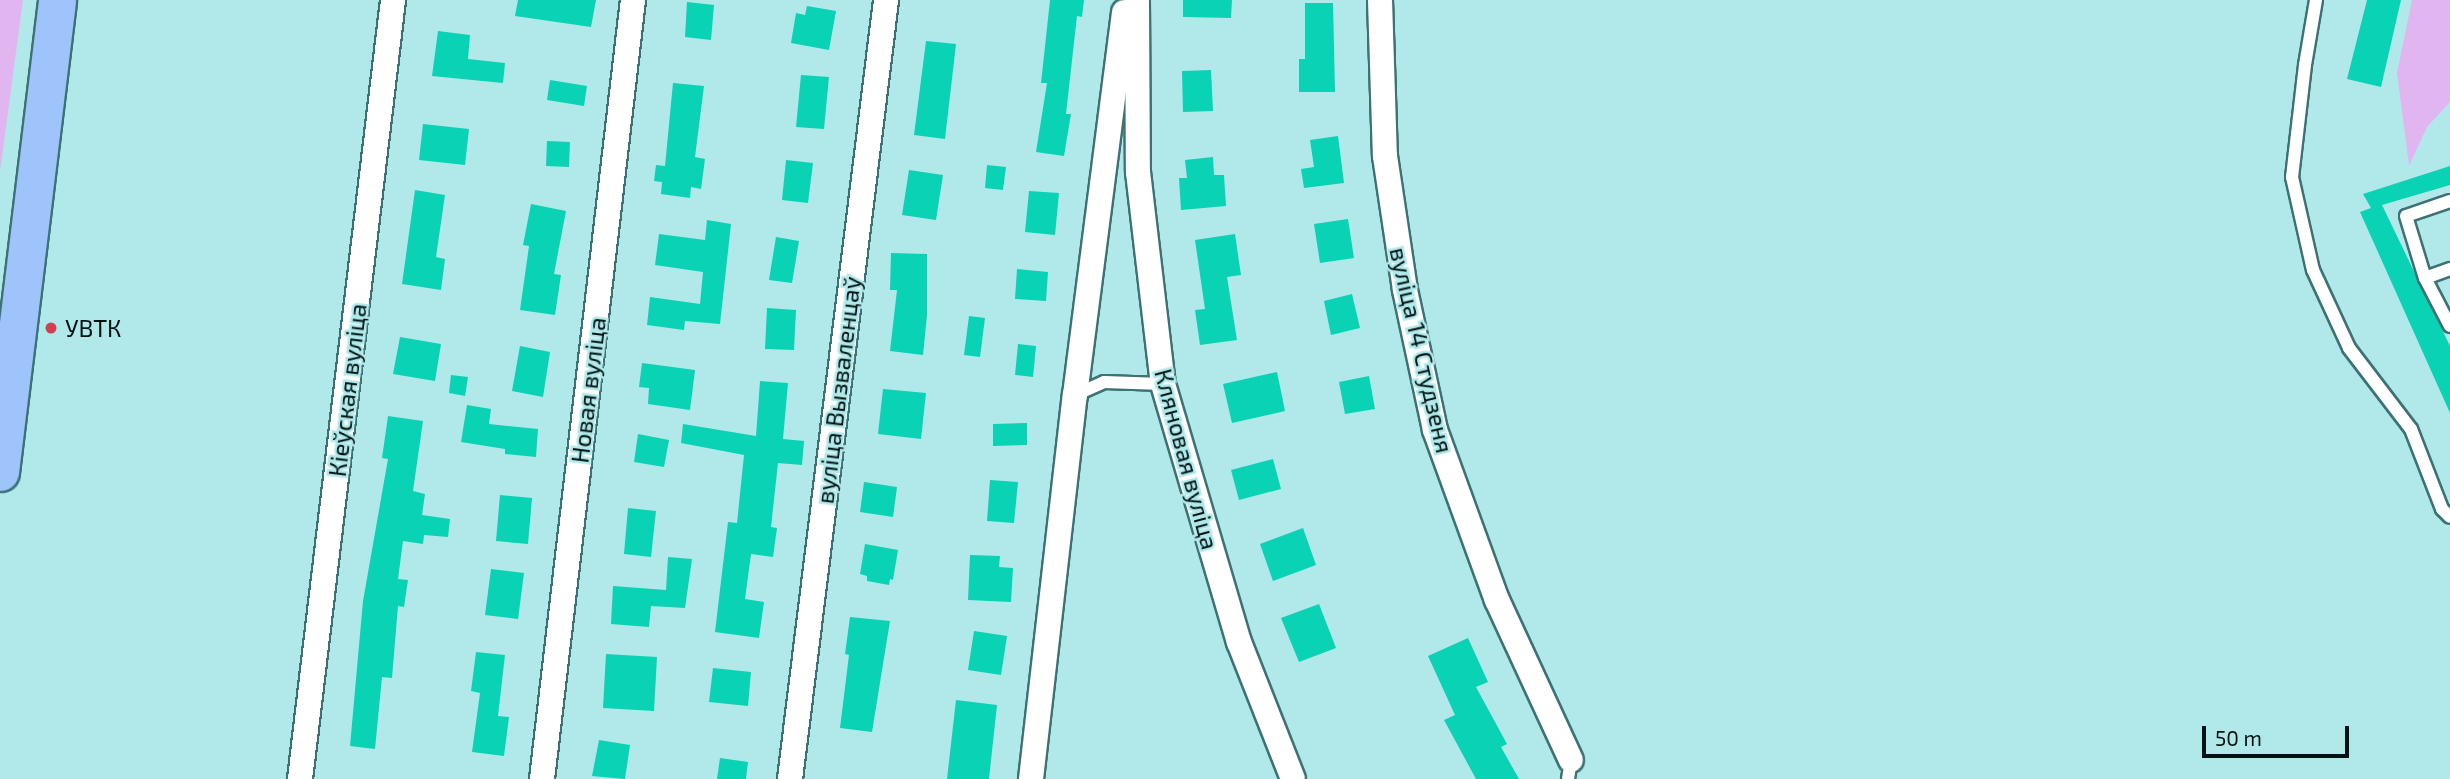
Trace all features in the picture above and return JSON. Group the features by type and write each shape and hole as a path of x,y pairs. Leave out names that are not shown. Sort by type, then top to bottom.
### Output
{"main road":[{"path":"0,471 57,0"}],"street":[{"name":"Кіеўская вуліца","path":"300,779 393,0"},
{"name":"Новая вуліца","path":"542,779 633,0"},
{"name":"вуліца Вызваленцаў","path":"790,779 886,0"},
{"path":"1031,779 1075,395 1125,0"},
{"name":"Кляновая вуліца","path":"1137,0 1138,172 1163,384 1239,642 1293,779"},
{"name":"вуліца 14 Студзеня","path":"1380,0 1385,156 1405,290 1436,430 1497,600 1569,769"}],"lane":[{"path":"2316,0 2305,65 2292,177 2313,270 2349,348 2412,429 2442,509 2450,517"},
{"path":"2450,201 2406,216 2425,278 2450,326"},
{"path":"2425,278 2450,269"},
{"path":"1075,395 1104,382 1163,384"}],"shaded area":[{"path":"0,0 23,0 0,172"},
{"path":"2412,0 2450,0 2450,102 2427,127 2409,166 2397,73"}],"building":[{"path":"518,0 596,0 591,27 515,16"},
{"path":"1050,0 1084,0 1082,17 1077,16 1066,114 1071,114 1064,156 1036,152 1047,83 1041,83"},
{"path":"1183,0 1232,0 1231,18 1183,17"},
{"path":"2367,0 2401,0 2381,87 2347,79"},
{"path":"687,2 714,5 711,40 685,37"},
{"path":"1305,3 1333,3 1335,92 1299,92 1299,59 1305,59"},
{"path":"807,6 836,11 829,50 791,43 796,13 805,15"},
{"path":"438,31 470,35 468,59 505,63 503,83 432,76"},
{"path":"926,41 956,44 945,139 914,135"},
{"path":"1211,70 1213,111 1183,112 1182,71"},
{"path":"801,75 829,77 824,129 796,127"},
{"path":"550,80 587,86 584,106 547,100"},
{"path":"673,83 704,86 695,157 705,159 701,189 691,187 690,198 661,194 662,182 654,181 656,165 665,166"},
{"path":"423,124 469,129 465,165 419,160"},
{"path":"1338,136 1344,183 1304,188 1301,169 1314,167 1310,140"},
{"path":"547,141 570,142 569,167 546,166"},
{"path":"1213,157 1214,175 1224,175 1226,206 1181,210 1179,178 1187,178 1185,160"},
{"path":"786,160 813,163 808,203 782,200"},
{"path":"987,165 1006,167 1003,190 985,188"},
{"path":"2450,166 2450,185 2382,205 2450,346 2450,413 2360,212 2371,208 2363,194"},
{"path":"909,170 943,175 936,220 902,215"},
{"path":"415,190 445,195 436,257 445,259 441,290 402,284"},
{"path":"1029,191 1059,193 1055,235 1025,232"},
{"path":"531,204 566,211 554,274 561,275 555,315 520,310 529,246 523,245"},
{"path":"1348,219 1354,258 1320,263 1314,224"},
{"path":"707,220 731,224 720,324 685,321 684,330 647,325 650,297 700,304 703,272 655,265 659,234 705,240"},
{"path":"1235,234 1241,275 1227,277 1237,340 1200,345 1195,310 1205,309 1195,240"},
{"path":"776,237 799,241 792,283 769,280"},
{"path":"891,253 927,254 927,315 923,355 890,351 897,290 890,290"},
{"path":"1017,269 1048,272 1046,301 1015,299"},
{"path":"1352,294 1360,328 1331,335 1324,301"},
{"path":"767,308 796,310 794,350 765,349"},
{"path":"969,316 985,318 980,357 964,355"},
{"path":"400,337 441,344 435,381 393,374"},
{"path":"1018,344 1036,346 1033,377 1015,375"},
{"path":"520,346 550,352 543,397 512,391"},
{"path":"642,363 695,370 690,410 648,404 649,388 639,387"},
{"path":"1277,372 1285,411 1232,423 1223,384"},
{"path":"451,375 468,377 465,396 449,393"},
{"path":"1369,376 1375,409 1345,414 1339,382"},
{"path":"760,381 788,383 783,439 804,441 802,465 778,463 771,527 777,528 773,557 751,554 745,599 764,602 759,638 715,632 728,522 737,523 744,455 681,443 683,424 756,436"},
{"path":"883,389 926,393 921,439 878,434"},
{"path":"467,405 491,409 489,424 538,429 536,457 505,454 505,449 461,442"},
{"path":"388,416 423,421 413,491 425,494 422,515 450,519 448,537 424,535 423,544 403,541 398,579 408,580 404,607 398,606 392,678 382,677 375,749 350,746 363,601 388,459 382,458"},
{"path":"1027,423 1027,445 993,446 993,424"},
{"path":"638,434 669,440 664,467 634,462"},
{"path":"1273,459 1281,489 1239,500 1231,470"},
{"path":"990,480 1018,482 1014,523 987,521"},
{"path":"864,482 897,487 893,517 860,512"},
{"path":"500,495 532,498 528,544 496,541"},
{"path":"628,508 656,511 651,557 624,554"},
{"path":"1303,528 1316,565 1273,581 1260,544"},
{"path":"865,544 898,550 893,580 890,579 889,585 867,581 867,576 860,574"},
{"path":"970,555 1000,556 999,567 1013,568 1011,602 968,600"},
{"path":"668,557 692,559 685,608 651,606 649,627 611,624 613,586 666,590"},
{"path":"491,569 524,573 518,619 485,615"},
{"path":"1319,604 1336,648 1299,662 1281,618"},
{"path":"850,617 890,621 872,732 840,728 849,655 845,654"},
{"path":"974,631 1007,636 1001,675 968,670"},
{"path":"1468,638 1488,682 1476,687 1507,744 1501,747 1519,779 1476,779 1444,720 1455,715 1428,656"},
{"path":"476,652 505,655 498,716 509,717 504,756 472,752 480,693 471,691"},
{"path":"606,654 657,657 654,711 603,708"},
{"path":"713,668 751,672 748,706 709,702"},
{"path":"956,700 997,705 989,779 947,779"},
{"path":"599,740 630,745 625,779 592,776"},
{"path":"720,758 748,762 746,779 717,779"}],"place":[{"name":"УВТК","path":"51,328"}]}
